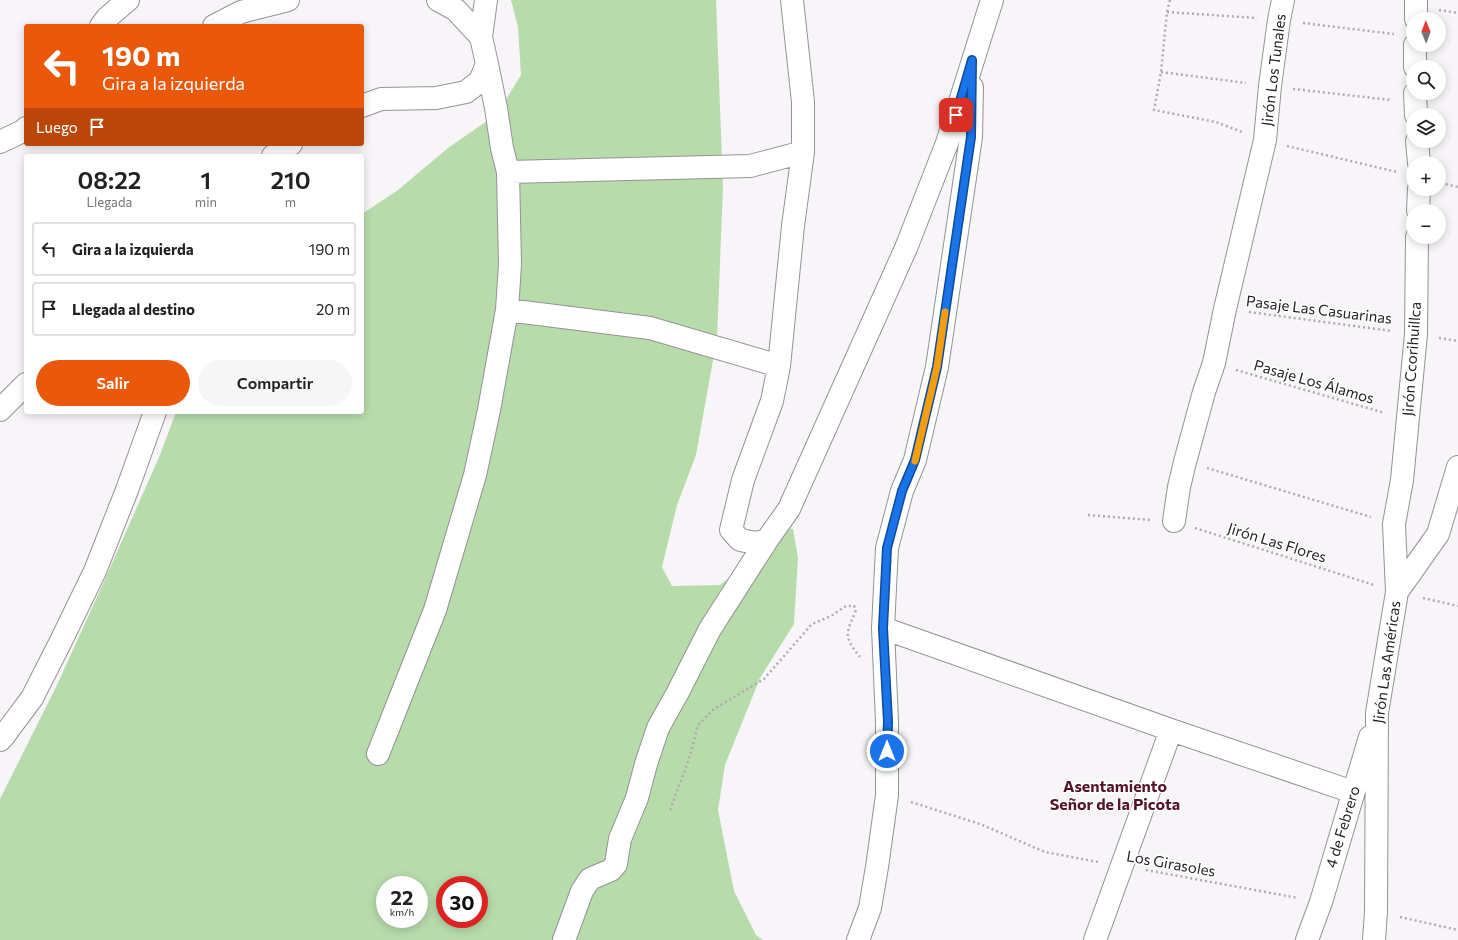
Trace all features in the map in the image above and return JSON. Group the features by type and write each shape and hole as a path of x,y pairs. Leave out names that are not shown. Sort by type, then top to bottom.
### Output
{"street":[{"path":"102,24 107,18 128,0"},
{"path":"218,24 241,12 288,0"},
{"path":"438,0 456,10 481,37"},
{"path":"378,754 435,610 475,475 489,410 507,310 510,264 508,172 481,37 486,0"},
{"path":"767,540 756,543 740,540 731,530 743,480 772,401 779,366 792,226 803,152 803,102 792,0"},
{"path":"564,940 582,891 590,879 611,870 616,864 620,839 637,798 658,728 710,629 767,540 789,509 906,248 948,143 972,60 992,0"},
{"name":"Jirón Los Tunales","path":"1174,521 1179,487 1204,392 1214,363 1225,309 1265,140 1270,86 1279,20 1284,0"},
{"path":"1416,0 1416,12"},
{"path":"858,940 870,908 878,867 887,795 888,722 883,628 887,548 902,491 915,460 937,367 971,137 972,60"},
{"path":"364,105 382,99 436,98 466,92 480,82 487,64"},
{"path":"0,142 24,130"},
{"path":"276,154 288,146"},
{"path":"508,172 750,166 803,152"},
{"name":"Jirón Ccorihuillca","path":"1402,480 1409,420 1416,334 1417,244"},
{"path":"507,310 650,328 779,366"},
{"path":"0,410 24,386"},
{"path":"0,740 32,698 92,577 127,490 154,414"},
{"path":"1397,592 1438,534 1458,467"},
{"name":"Jirón Las Américas","path":"1374,940 1376,912 1377,713 1397,592 1394,524 1402,480"},
{"path":"883,628 1171,730 1354,792"},
{"name":"4 de Febrero","path":"1308,940 1377,713"},
{"path":"1095,940 1171,730"}],"path":[{"path":"1154,110 1161,72 1167,12 1170,0"},
{"path":"1446,184 1458,187"},
{"name":"Pasaje Las Casuarinas","path":"1225,309 1416,334 1458,342"},
{"name":"Pasaje Los Álamos","path":"1214,363 1251,376 1409,420"},
{"path":"1185,462 1394,524"},
{"name":"Jirón Las Flores","path":"1088,515 1174,521 1241,544 1397,592 1458,606"},
{"path":"670,810 690,756 698,725 714,709 764,678 812,624 831,616 846,606 854,606 856,610 848,633 849,643 861,658"},
{"name":"Los Girasoles","path":"887,795 980,824 1045,852 1320,902"},
{"path":"1376,912 1458,930"}],"green space":[{"path":"511,0 716,0 723,187 717,338 696,455 677,505 662,567 672,586 720,585 756,556 771,524 793,529 798,558 794,624 760,678 725,765 718,810 734,891 756,935 763,940 0,940 0,799 56,687 102,586 160,455 175,414 364,414 364,213 398,190 448,148 497,114 521,75 518,27"}],"slow traffic":[{"path":"915,461 937,367 945,312"}],"district":[{"name":"Asentamiento Señor de la Picota","path":"1115,795"}],"route":[{"path":"887,751 888,722 883,628 887,548 902,491 915,460 926,419 937,367 971,137 972,60 956,115"}]}
